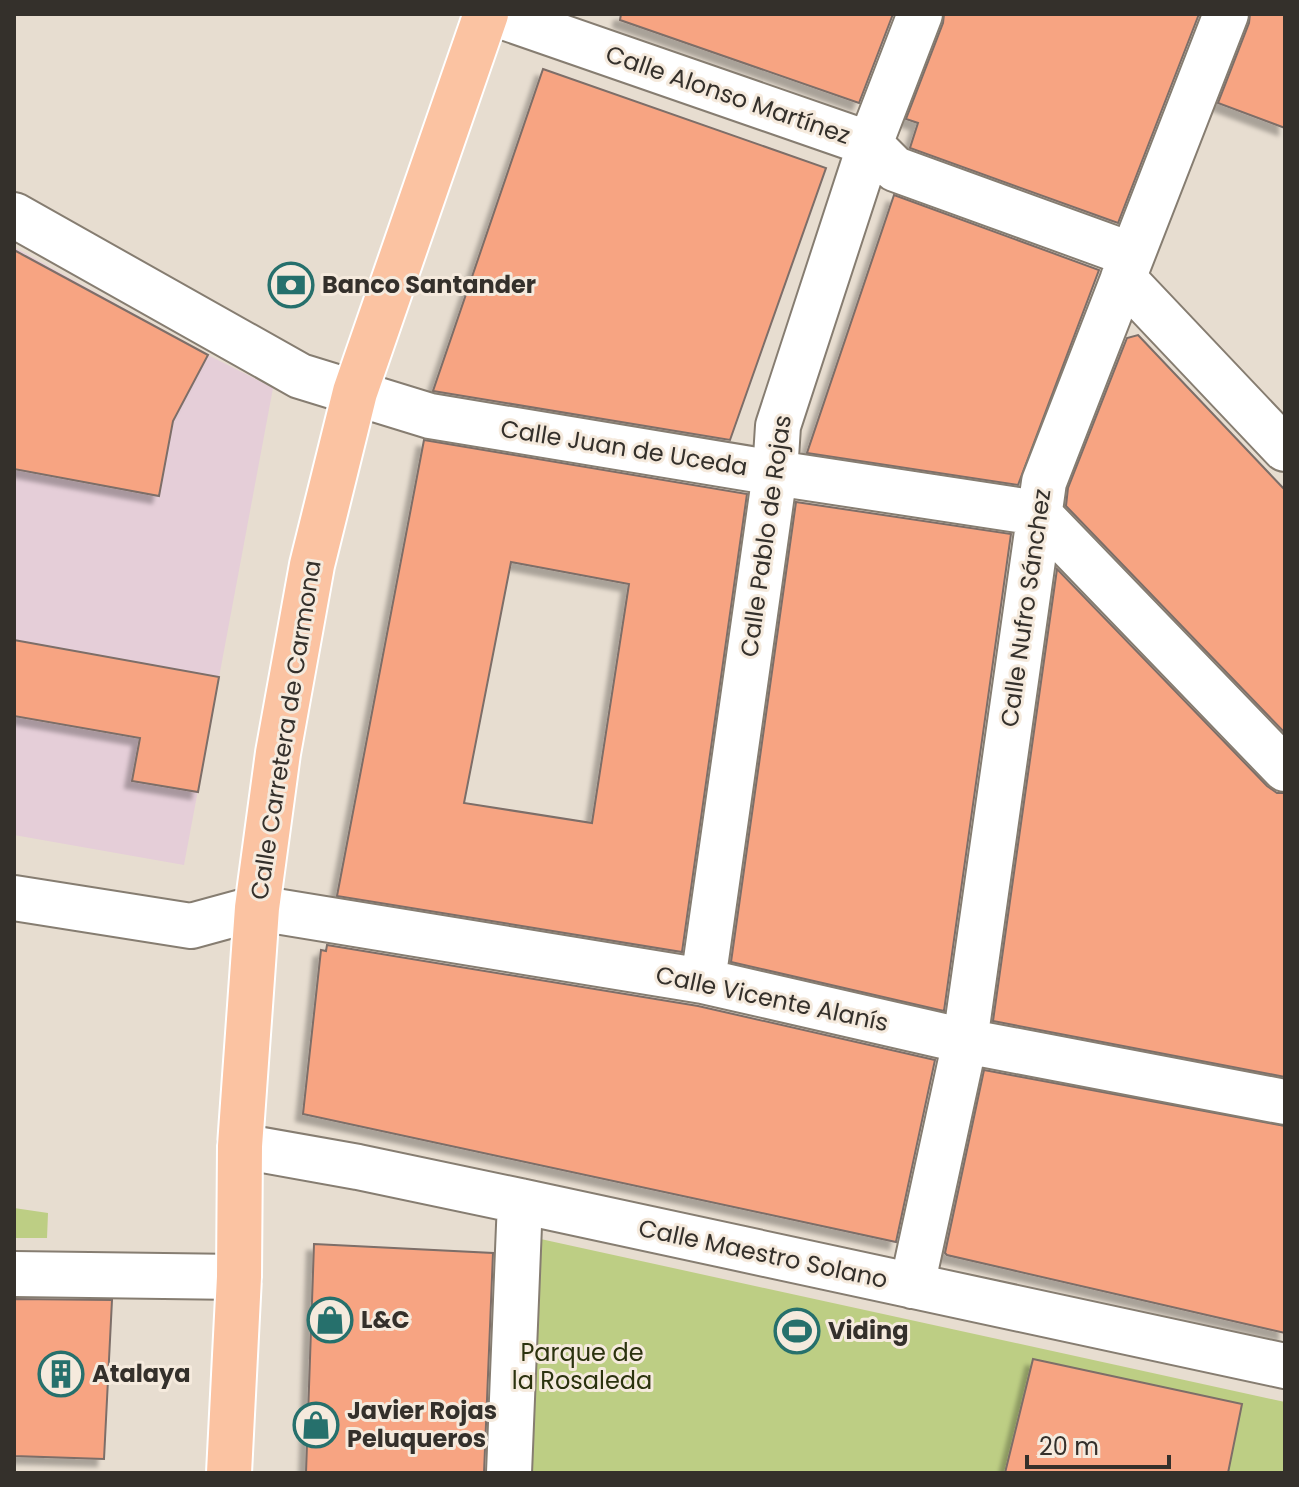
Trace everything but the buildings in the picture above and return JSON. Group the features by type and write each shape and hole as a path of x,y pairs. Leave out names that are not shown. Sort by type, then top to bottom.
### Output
{"main road":[{"name":"Calle Carretera de Carmona","path":"229,1473 239,1277 240,1146 257,908 278,753 312,565 355,392 486,14"}],"street":[{"name":"Calle Alonso Martínez","path":"495,14 870,144 895,169 1128,267"},
{"name":"Calle Pablo de Rojas","path":"703,981 775,473 778,426 870,144 920,14"},
{"name":"Calle Nufro Sánchez","path":"912,1286 965,1041 1044,482 1226,14"},
{"name":"Calle Juan de Uceda","path":"14,215 300,376 430,416 1038,513"},
{"path":"1128,267 1285,449"},
{"path":"1038,513 1285,769"},
{"path":"14,898 191,926 257,908"},
{"name":"Calle Vicente Alanís","path":"257,908 703,981 965,1041 1285,1102"},
{"name":"Calle Maestro Solano","path":"240,1146 520,1201 1285,1366"},
{"path":"509,1473 520,1201"},
{"path":"14,1274 239,1277"}],"shaded area":[{"path":"14,247 273,388 184,865 14,835"}],"green space":[{"path":"14,1208 48,1213 47,1238 14,1238"},
{"name":"Viding","path":"536,1238 1285,1402 1285,1473 527,1473"}],"place":[{"name":"Banco Santander","path":"291,285"},
{"name":"L&C","path":"330,1320"},
{"name":"Viding","path":"797,1331"},
{"name":"Atalaya","path":"61,1374"},
{"name":"Javier Rojas Peluqueros","path":"316,1425"}],"park label":[{"name":"Parque de la Rosaleda","path":"582,1367"}]}
